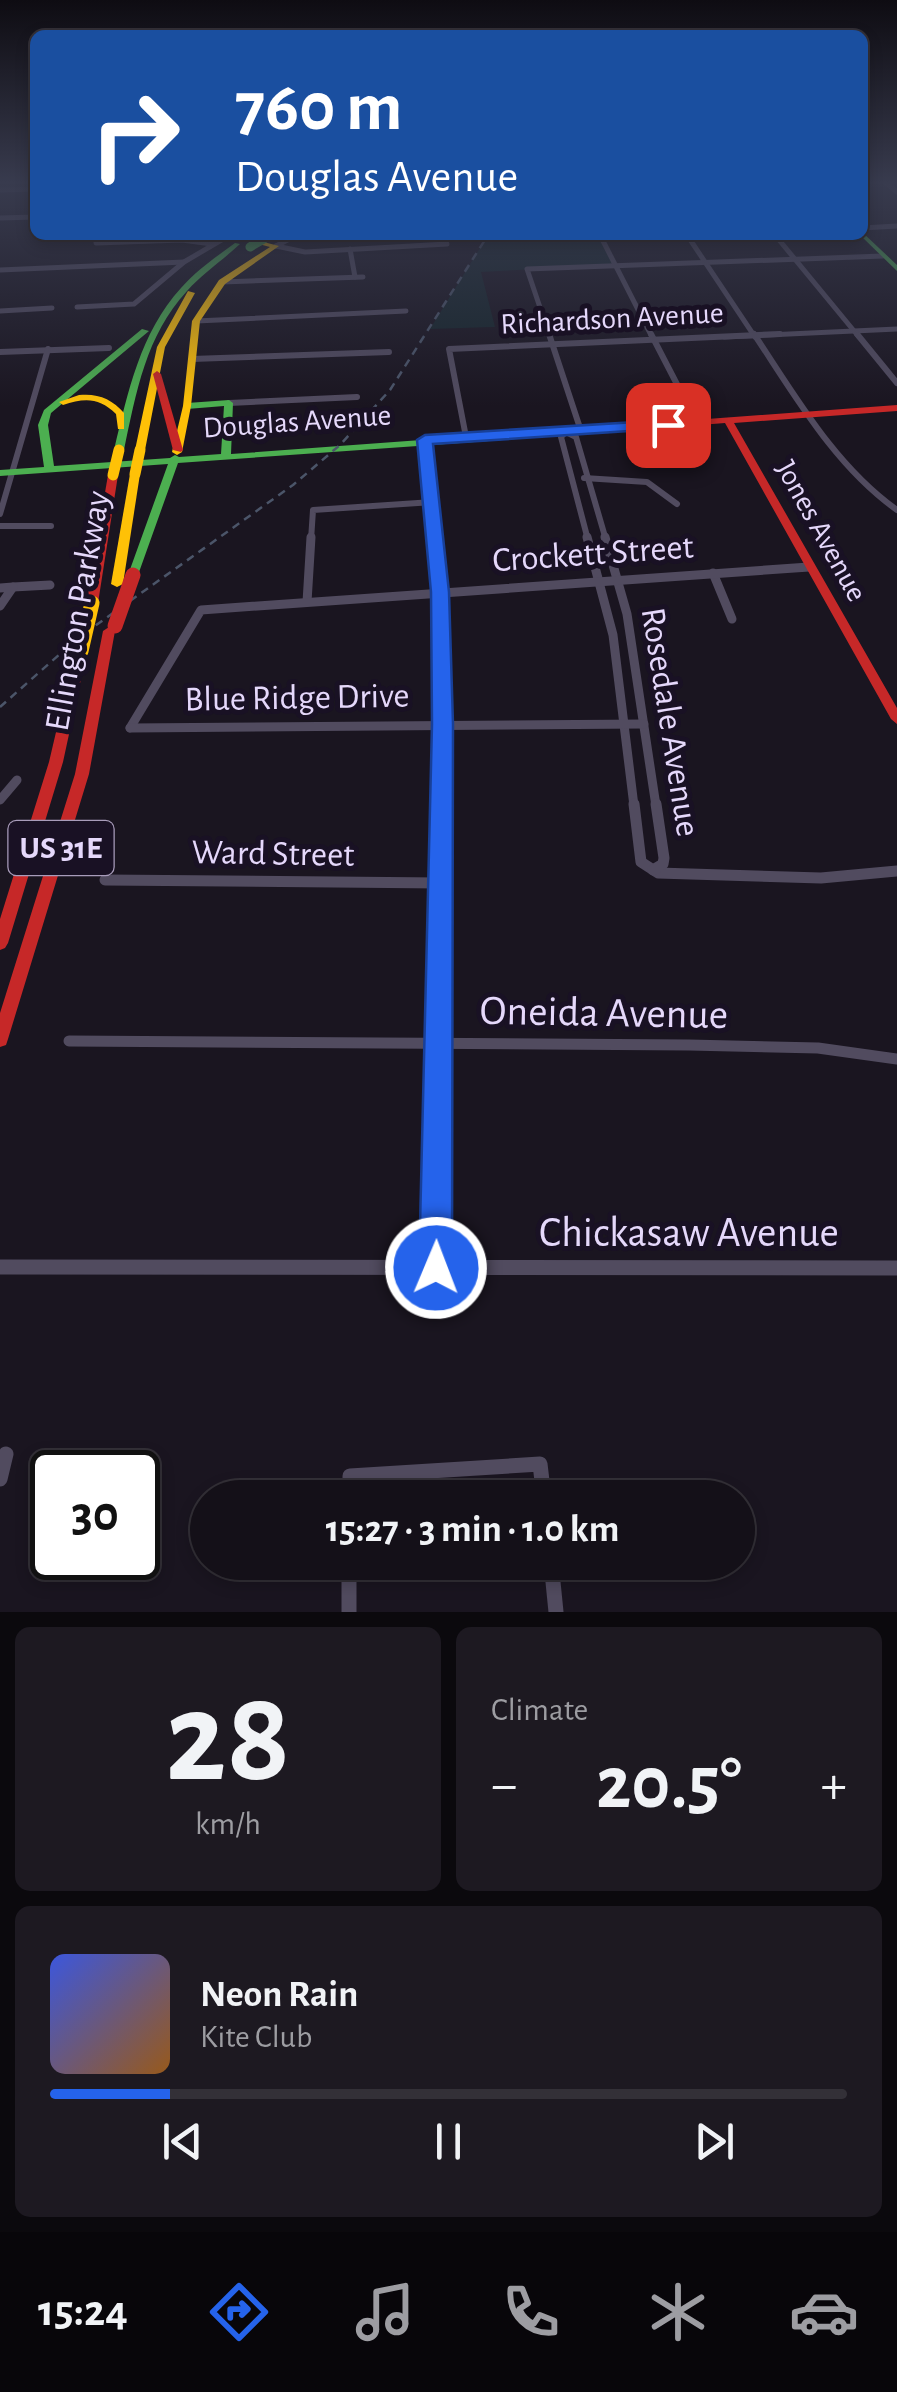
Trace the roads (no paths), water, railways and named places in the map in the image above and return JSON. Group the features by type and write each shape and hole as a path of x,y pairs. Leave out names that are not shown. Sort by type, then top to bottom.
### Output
{"main road":[{"name":"Ellington Parkway","path":"0,943 53,777 92,603 137,366 152,323 182,285 226,256"},
{"name":"Ellington Parkway","path":"0,1040 82,774 125,579 135,474 154,364 165,330 178,308 232,256"},
{"path":"125,579 176,454 187,406 196,321 240,256"},
{"path":"883,256 897,270"},
{"path":"53,467 43,419 49,408 110,363 152,323"},
{"path":"154,364 176,454"},
{"path":"53,467 50,418 67,400 86,396 110,400 120,412 120,445"},
{"path":"187,406 230,404 226,454"},
{"name":"Douglas Avenue","path":"6,473 176,454 226,454 897,408"},
{"name":"Jones Avenue","path":"728,421 897,719"}],"street":[{"path":"76,307 134,304 193,256"},
{"path":"222,282 359,277 352,256"},
{"path":"610,256 697,423"},
{"path":"701,256 808,416 863,486 897,510"},
{"path":"574,431 552,344 527,269 873,256"},
{"path":"795,258 897,383"},
{"path":"0,270 184,262"},
{"path":"0,310 52,308"},
{"path":"196,321 406,311"},
{"name":"Richardson Avenue","path":"466,437 449,349 897,329"},
{"path":"0,352 109,348"},
{"path":"0,514 6,473 48,350"},
{"path":"192,360 389,352"},
{"path":"230,404 356,397"},
{"name":"Rosedale Avenue","path":"574,431 589,478 633,640 664,858 663,864 653,870 640,859 612,635 561,437 574,431"},
{"path":"425,440 440,592 442,724 436,1268"},
{"path":"574,479 642,480 666,492 677,504"},
{"path":"308,602 313,510 433,502"},
{"path":"0,526 51,526"},
{"name":"Crockett Street","path":"130,728 201,610 808,566"},
{"path":"713,574 732,619"},
{"path":"0,588 50,585"},
{"path":"0,606 13,590"},
{"name":"Blue Ridge Drive","path":"130,728 644,724"},
{"path":"0,800 17,780"},
{"path":"653,870 670,874 821,878 897,871"},
{"name":"Ward Street","path":"105,880 440,883"},
{"name":"Oneida Avenue","path":"69,1041 818,1048 897,1059"},
{"name":"Chickasaw Avenue","path":"0,1267 897,1268"},
{"path":"0,1479 6,1454"},
{"path":"350,1480 350,1476 540,1464 542,1480"},
{"path":"349,1580 349,1612"},
{"path":"552,1580 556,1612"}],"railway":[{"path":"0,707 78,638 293,485 340,445 390,390 475,256"}]}
